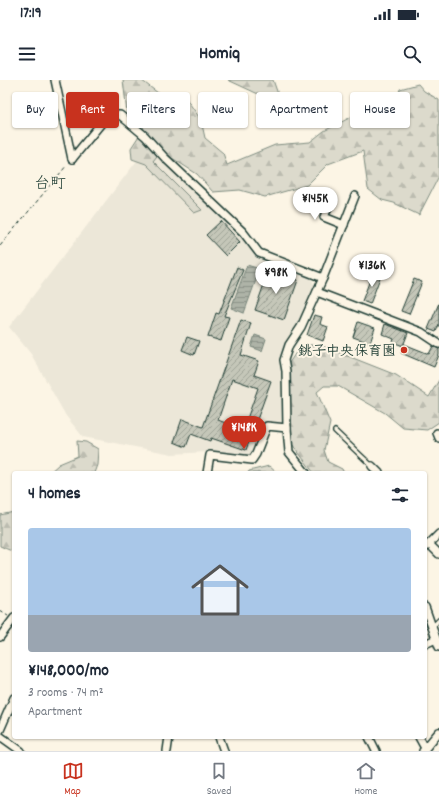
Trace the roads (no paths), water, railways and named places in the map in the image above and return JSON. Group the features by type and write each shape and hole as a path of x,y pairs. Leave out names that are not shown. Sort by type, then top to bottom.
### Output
{"street":[{"path":"55,80 72,159 108,114 120,115 145,136 165,158 243,232 259,253 323,278"},
{"path":"304,471 289,452 286,371 284,360 288,345 301,327 323,278 355,196"},
{"path":"332,198 324,217 344,225"},
{"path":"316,292 421,332 439,344"},
{"path":"207,471 210,455 252,460 256,454 267,426 287,428"},
{"path":"372,466 377,471"},
{"path":"439,534 427,546 439,554"},
{"path":"427,613 439,647"},
{"path":"0,637 12,624"},
{"path":"427,643 436,639"},
{"path":"0,730 12,703"},
{"path":"422,750 439,732"},
{"path":"0,736 21,751"},
{"path":"167,751 169,739"},
{"path":"220,739 224,751"},
{"path":"371,739 376,751"},
{"path":"419,739 422,750"}],"lane":[{"path":"335,431 372,466"},
{"path":"432,627 439,620"}],"place":[{"name":"銚子中央保育園","path":"404,350"}],"district":[{"name":"台町","path":"50,182"}]}
